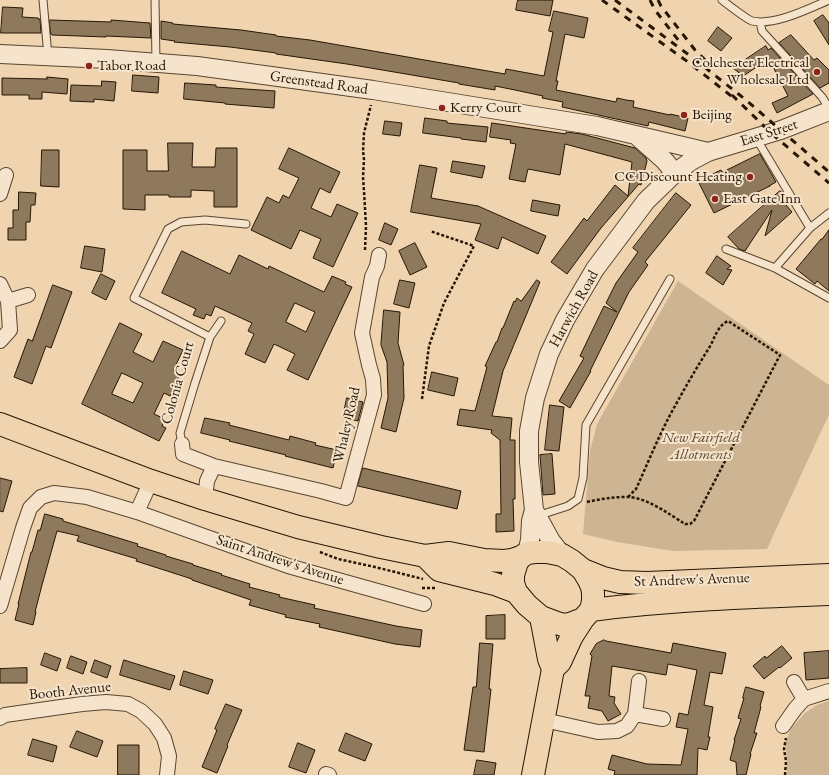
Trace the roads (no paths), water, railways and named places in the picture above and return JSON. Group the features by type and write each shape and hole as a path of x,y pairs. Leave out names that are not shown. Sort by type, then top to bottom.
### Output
{"main road":[{"path":"0,424 151,481 205,499 298,527 381,547 425,556 449,553 484,560 504,561 512,560 535,552 547,552 562,555"},
{"path":"524,555 517,562 513,575 513,584 516,592 527,605 541,617 563,625 570,624 587,615"},
{"name":"St Andrew's Avenue","path":"562,555 583,570 603,578 620,582 829,575"},
{"path":"425,556 439,570 496,584 516,592"},
{"path":"553,669 560,662 572,636 587,615 593,601 592,587 583,570"},
{"name":"St Andrew's Avenue","path":"587,615 652,603 829,594"},
{"path":"533,775 553,669 549,659 541,617"}],"street":[{"name":"Greenstead Road","path":"0,54 107,59 196,66 373,90 597,126 708,152"},
{"name":"East Street","path":"708,152 781,130 829,109"},
{"name":"Greenstead Road","path":"635,135 664,160 675,173"},
{"name":"Harwich Road","path":"524,555 535,515 529,462 529,431 535,398 549,354 565,320 595,269 646,201 675,173 691,161 708,152"},
{"path":"0,194 6,176"},
{"name":"Whaley Road","path":"214,466 346,498 374,395 374,379 369,365 362,333 372,277 377,261"},
{"path":"0,284 8,301 10,330 0,341"},
{"path":"8,301 28,295"},
{"name":"Colonia Court","path":"182,444 183,454 214,466"},
{"path":"205,499 207,481 214,466"},
{"path":"137,512 151,481"},
{"name":"Saint Andrew's Avenue","path":"0,606 30,508 41,497 54,493 87,497 137,512 288,566 424,604"},
{"name":"Harwich Road","path":"535,515 551,541 562,555"},
{"path":"544,720 598,732 617,731 627,726 635,714 639,681"},
{"path":"794,682 804,700"},
{"path":"783,726 795,708 804,700 829,690"},
{"name":"Booth Avenue","path":"0,718 5,715 82,704 106,702 128,704 141,711 155,724 164,738 169,756 168,775"},
{"path":"635,714 663,719"}],"lane":[{"path":"43,0 48,56"},
{"path":"155,0 156,63"},
{"path":"722,0 751,21 760,22 777,20 829,0"},
{"path":"760,22 762,31 817,91 829,109"},
{"path":"756,138 810,228"},
{"path":"775,268 810,228 829,213"},
{"name":"Colonia Court","path":"210,337 134,298 168,229 181,222 205,220 246,224"},
{"path":"726,249 775,268 829,298"},
{"path":"535,515 568,506 578,499 583,478 586,425 670,279"},
{"name":"Colonia Court","path":"182,444 180,433 195,382 210,337 221,321"}],"railway":[{"path":"602,0 688,62 735,99"},
{"path":"615,0 693,58 746,100 829,172"},
{"path":"650,0 655,10 682,45"},
{"path":"658,0 695,50 710,65"},
{"path":"732,95 771,133 829,183"}],"place":[{"name":"Tabor Road","path":"89,66"},
{"name":"Colchester Electrical Wholesale Ltd","path":"817,72"},
{"name":"Kerry Court","path":"442,108"},
{"name":"Beijing","path":"684,115"},
{"name":"CC Discount Heating","path":"750,177"},
{"name":"East Gate Inn","path":"715,199"}],"park label":[{"name":"New Fairfield Allotments","path":"701,446"}]}
